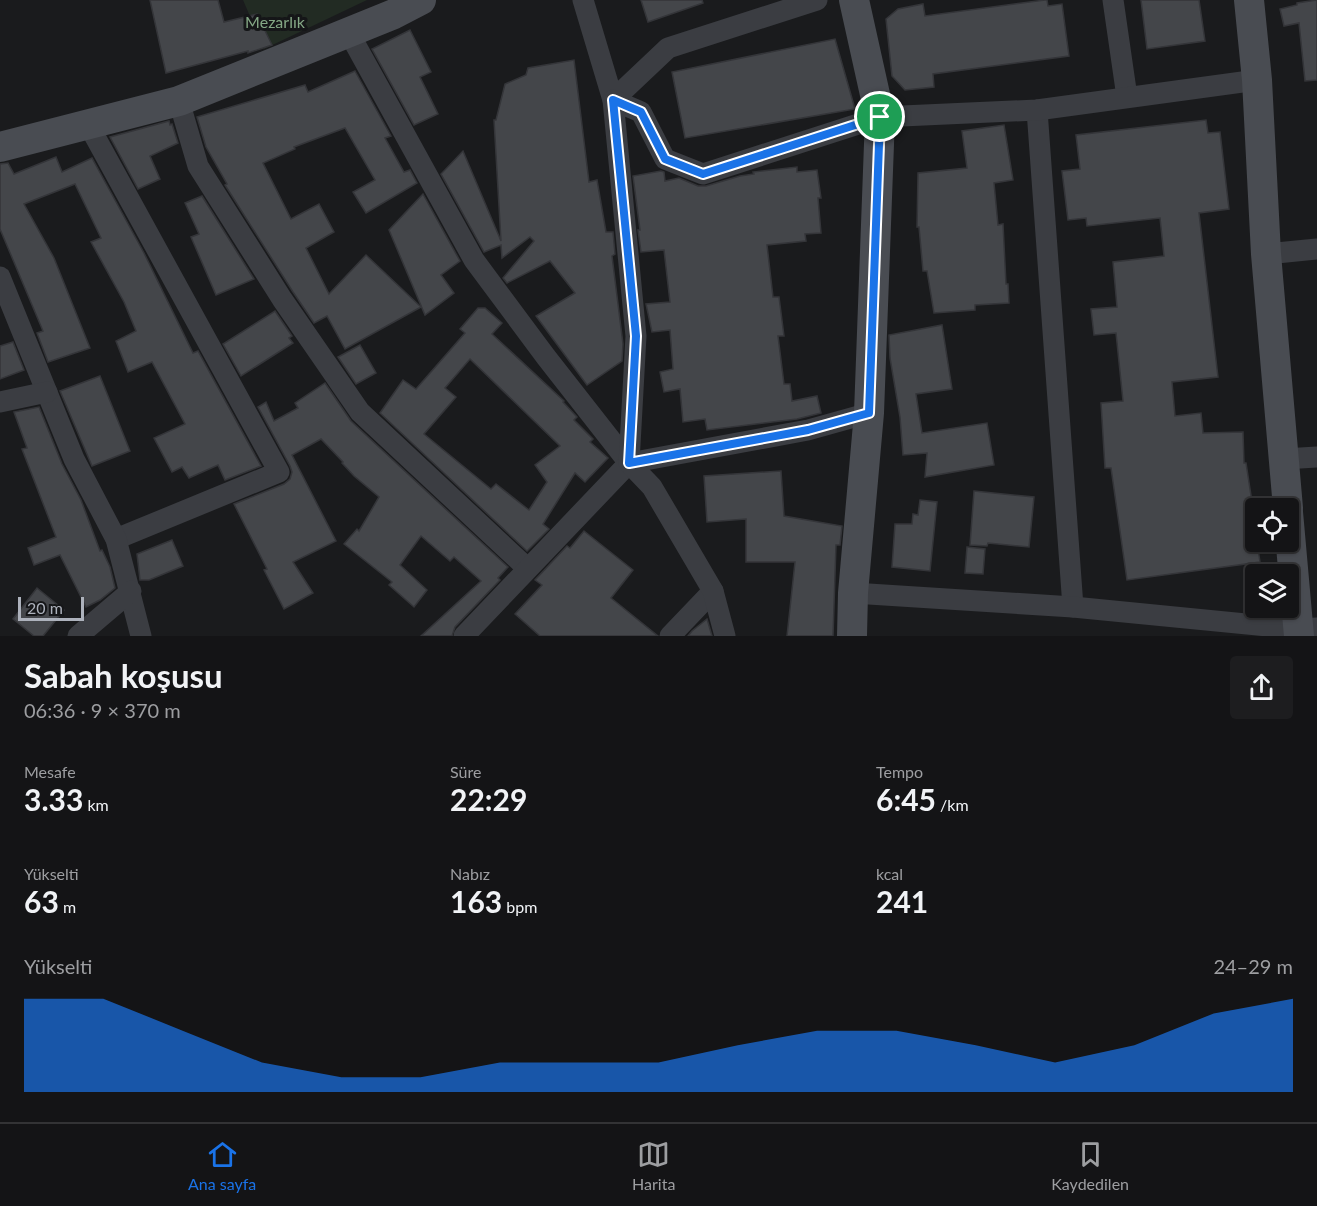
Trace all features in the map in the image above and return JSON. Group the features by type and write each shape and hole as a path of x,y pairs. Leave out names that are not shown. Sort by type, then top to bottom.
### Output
{"street":[{"path":"0,147 179,101 394,15 421,0"},
{"path":"583,0 613,100 636,336 629,463"},
{"path":"613,100 668,48 817,0"},
{"path":"852,636 853,593 869,413 880,117 854,0"},
{"path":"1113,0 1127,97"},
{"path":"1249,0 1257,80 1266,254 1287,498"},
{"path":"349,33 474,260 629,463 652,487 713,591 725,636"},
{"path":"613,100 641,112 665,159 703,174 880,117 1037,110 1257,80"},
{"path":"179,101 198,166 282,298 360,412 527,568"},
{"path":"1037,110 1073,608"},
{"path":"88,124 279,472 116,539"},
{"path":"1266,254 1317,249"},
{"path":"0,276 74,459 116,539 141,636"},
{"path":"0,402 47,392"},
{"path":"464,636 629,463 808,430 869,413"},
{"path":"1284,459 1317,457"},
{"path":"853,593 1073,608 1305,631 1294,552"},
{"path":"78,636 131,591"},
{"path":"670,636 713,591"}],"green space":[{"name":"Mezarlık","path":"243,0 367,0 264,49"}],"building":[{"path":"150,0 218,0 224,22 257,14 272,45 166,73"},
{"path":"641,0 702,0 703,3 648,22"},
{"path":"1047,0 1048,6 1062,4 1069,56 933,74 934,87 905,90 892,76 886,19 898,9 923,4 925,16"},
{"path":"1141,0 1199,0 1205,41 1147,49"},
{"path":"1317,0 1317,80 1305,81 1299,23 1284,26 1280,9 1297,5 1297,3"},
{"path":"410,30 431,72 420,77 438,114 414,125 372,49"},
{"path":"835,39 855,109 685,138 672,72"},
{"path":"574,60 589,182 597,180 606,232 613,232 615,254 612,256 623,344 622,361 587,385 536,316 575,293 550,261 507,283 503,278 534,241 530,237 502,258 501,245 484,252 441,174 463,151 501,241 494,120 496,120 505,84 526,75 528,68"},
{"path":"355,71 391,136 385,138 404,172 410,170 417,183 366,213 353,192 375,180 345,128 294,147 295,149 263,163 291,219 319,204 334,232 306,248 329,294 366,255 421,307 345,349 327,316 314,323 293,292 225,185 227,184 206,147 197,117 305,85 308,92"},
{"path":"1206,120 1208,133 1220,132 1229,209 1199,213 1218,377 1172,382 1175,416 1201,413 1203,433 1243,432 1244,463 1246,463 1251,498 1245,498 1245,552 1258,552 1260,562 1127,580 1111,468 1105,468 1101,403 1123,401 1116,333 1094,335 1091,309 1117,307 1113,262 1164,256 1160,218 1087,226 1086,218 1068,220 1062,171 1080,169 1076,135"},
{"path":"169,121 178,143 150,156 160,179 138,189 110,137"},
{"path":"1004,125 1013,180 994,183 998,225 1003,224 1009,303 975,305 975,310 934,313 927,271 923,271 919,227 917,227 918,173 967,168 962,131"},
{"path":"56,157 62,172 92,158 144,253 193,353 198,351 261,466 225,480 218,465 189,478 182,467 172,472 154,438 185,424 152,362 128,372 116,341 136,331 124,302 91,242 101,238 75,184 24,204 54,258 90,348 48,362 37,333 43,331 0,229 0,164 8,163 14,174"},
{"path":"797,167 797,172 817,170 821,198 818,198 821,233 805,234 806,241 767,245 773,297 779,297 784,336 778,336 784,384 790,384 792,401 817,396 821,413 797,419 707,430 705,419 683,422 680,389 664,392 660,372 673,369 670,330 652,332 646,304 670,302 664,250 641,252 633,176 661,171 664,172 665,181 679,178 698,186 706,186 754,174 753,172"},
{"path":"423,194 460,261 441,275 454,293 425,315 389,230"},
{"path":"202,196 254,279 216,295 191,237 199,234 185,203"},
{"path":"478,308 485,308 502,323 492,334 564,401 577,417 574,420 593,439 590,442 608,458 585,482 575,473 543,524 549,529 527,551 380,413 403,380 416,389 465,333 460,329","holes":["470,359 560,446 535,465 547,482 529,510 496,484 491,489 424,434 456,397 445,388"]},
{"path":"275,311 292,336 289,338 293,343 241,376 223,344"},
{"path":"942,325 952,389 916,394 922,433 987,423 994,465 925,477 927,453 903,455 889,335"},
{"path":"13,342 24,370 0,379 0,346"},
{"path":"360,345 376,373 356,384 338,357"},
{"path":"100,376 130,451 92,466 60,391"},
{"path":"325,383 351,421 508,567 498,578 500,580 455,627 452,636 421,636 481,581 454,557 450,561 421,536 400,565 427,590 414,607 389,585 392,582 344,544 357,529 359,531 379,497 354,476 321,439 292,455 336,541 293,562 313,593 284,609 264,570 267,569 234,504 284,484 290,479 292,472 258,407 266,402 274,421 298,408 295,403"},
{"path":"39,407 62,464 81,500 100,551 102,550 110,567 115,588 100,600 86,607 60,555 34,565 28,548 56,537 22,449 27,448 14,412"},
{"path":"781,471 784,516 842,526 840,545 836,545 833,636 787,636 795,562 746,562 746,519 707,522 704,476"},
{"path":"974,491 1034,497 1029,547 988,543 987,546 970,545"},
{"path":"920,500 937,502 930,571 892,567 895,524 912,524 913,514 918,515"},
{"path":"584,531 633,570 611,598 658,636 540,636 515,614 542,585 535,580 567,546 570,548"},
{"path":"172,540 183,566 149,580 140,580 137,554"},
{"path":"967,547 985,549 983,574 965,573"},
{"path":"37,588 64,610 43,636 34,636 13,619"},
{"path":"707,619 712,636 688,636 692,631"}],"route":[{"path":"613,100 641,112 665,159 703,174 880,117 869,413 808,430 629,463 636,336 613,100"}]}
